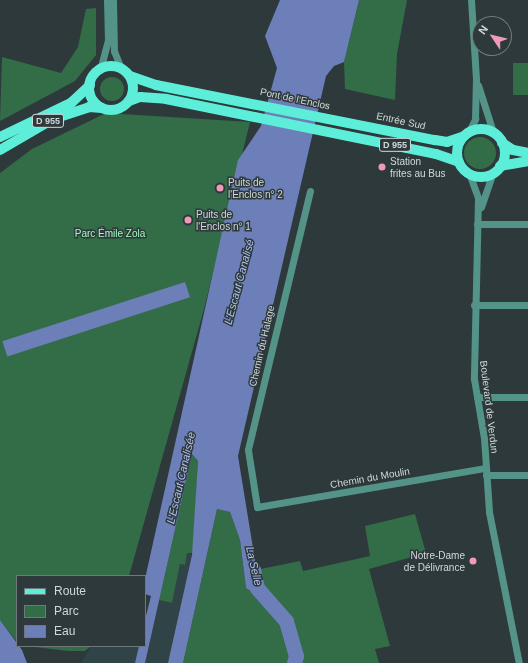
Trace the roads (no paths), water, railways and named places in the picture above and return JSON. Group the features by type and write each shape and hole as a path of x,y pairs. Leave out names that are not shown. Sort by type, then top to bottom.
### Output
{"main road":[{"path":"121,68 130,76 133,89 129,101 115,110 102,108 91,97 90,85 100,70 121,68"},
{"name":"Pont de l'Enclos","path":"130,76 156,86 252,102 333,119"},
{"name":"D 955","path":"0,137 74,101 90,85"},
{"name":"D 955","path":"129,101 154,97 330,131 436,154 459,162"},
{"name":"D 955","path":"0,150 53,119 89,107 102,108"},
{"name":"Entrée Sud","path":"333,119 440,141 466,134"},
{"path":"528,153 513,150 502,143 493,132 480,129 466,134 457,148 459,162 469,173 479,176 497,169 528,161"},
{"path":"497,169 504,156 502,143"}],"street":[{"path":"100,70 108,41 107,0"},
{"path":"113,0 114,51 121,68"},
{"path":"466,134 475,119 476,79 471,0"},
{"path":"476,79 493,132"},
{"name":"Boulevard de Verdun","path":"478,222 497,169"},
{"name":"Boulevard de Verdun","path":"469,173 477,192 478,222 473,364 496,548 519,663"},
{"name":"Chemin du Halage","path":"257,507 248,450 310,191"},
{"path":"478,222 528,224"},
{"path":"474,305 528,305"},
{"path":"477,397 528,397"},
{"name":"Chemin du Moulin","path":"257,507 486,472 528,475"}],"water":[{"path":"280,0 359,0 344,62 334,66 326,76 238,456 259,585 255,594 246,588 240,540 230,512 217,509 183,663 168,663 192,555 198,461 192,454 145,663 135,663 139,647 146,647 146,616 151,596 146,594 146,575 238,160 261,126 277,68 265,36"},
{"path":"185,282 190,297 7,357 2,341"},
{"path":"0,620 16,642 16,647 20,647 22,650 27,663 0,663"}],"waterway":[{"name":"La Selle","path":"253,569 257,588 286,621 296,656 294,663"}],"place":[{"name":"Station frites au Bus","path":"382,167"},
{"name":"Puits de l'Enclos n° 2","path":"220,188"},
{"name":"Puits de l'Enclos n° 1","path":"188,220"},
{"name":"Notre-Dame de Délivrance","path":"473,561"}],"park label":[{"name":"Parc Émile Zola","path":"110,234"}],"water label":[{"name":"L'Escaut Canalisé","path":"239,282"},
{"name":"L'Escaut Canalisée","path":"181,478"}]}
